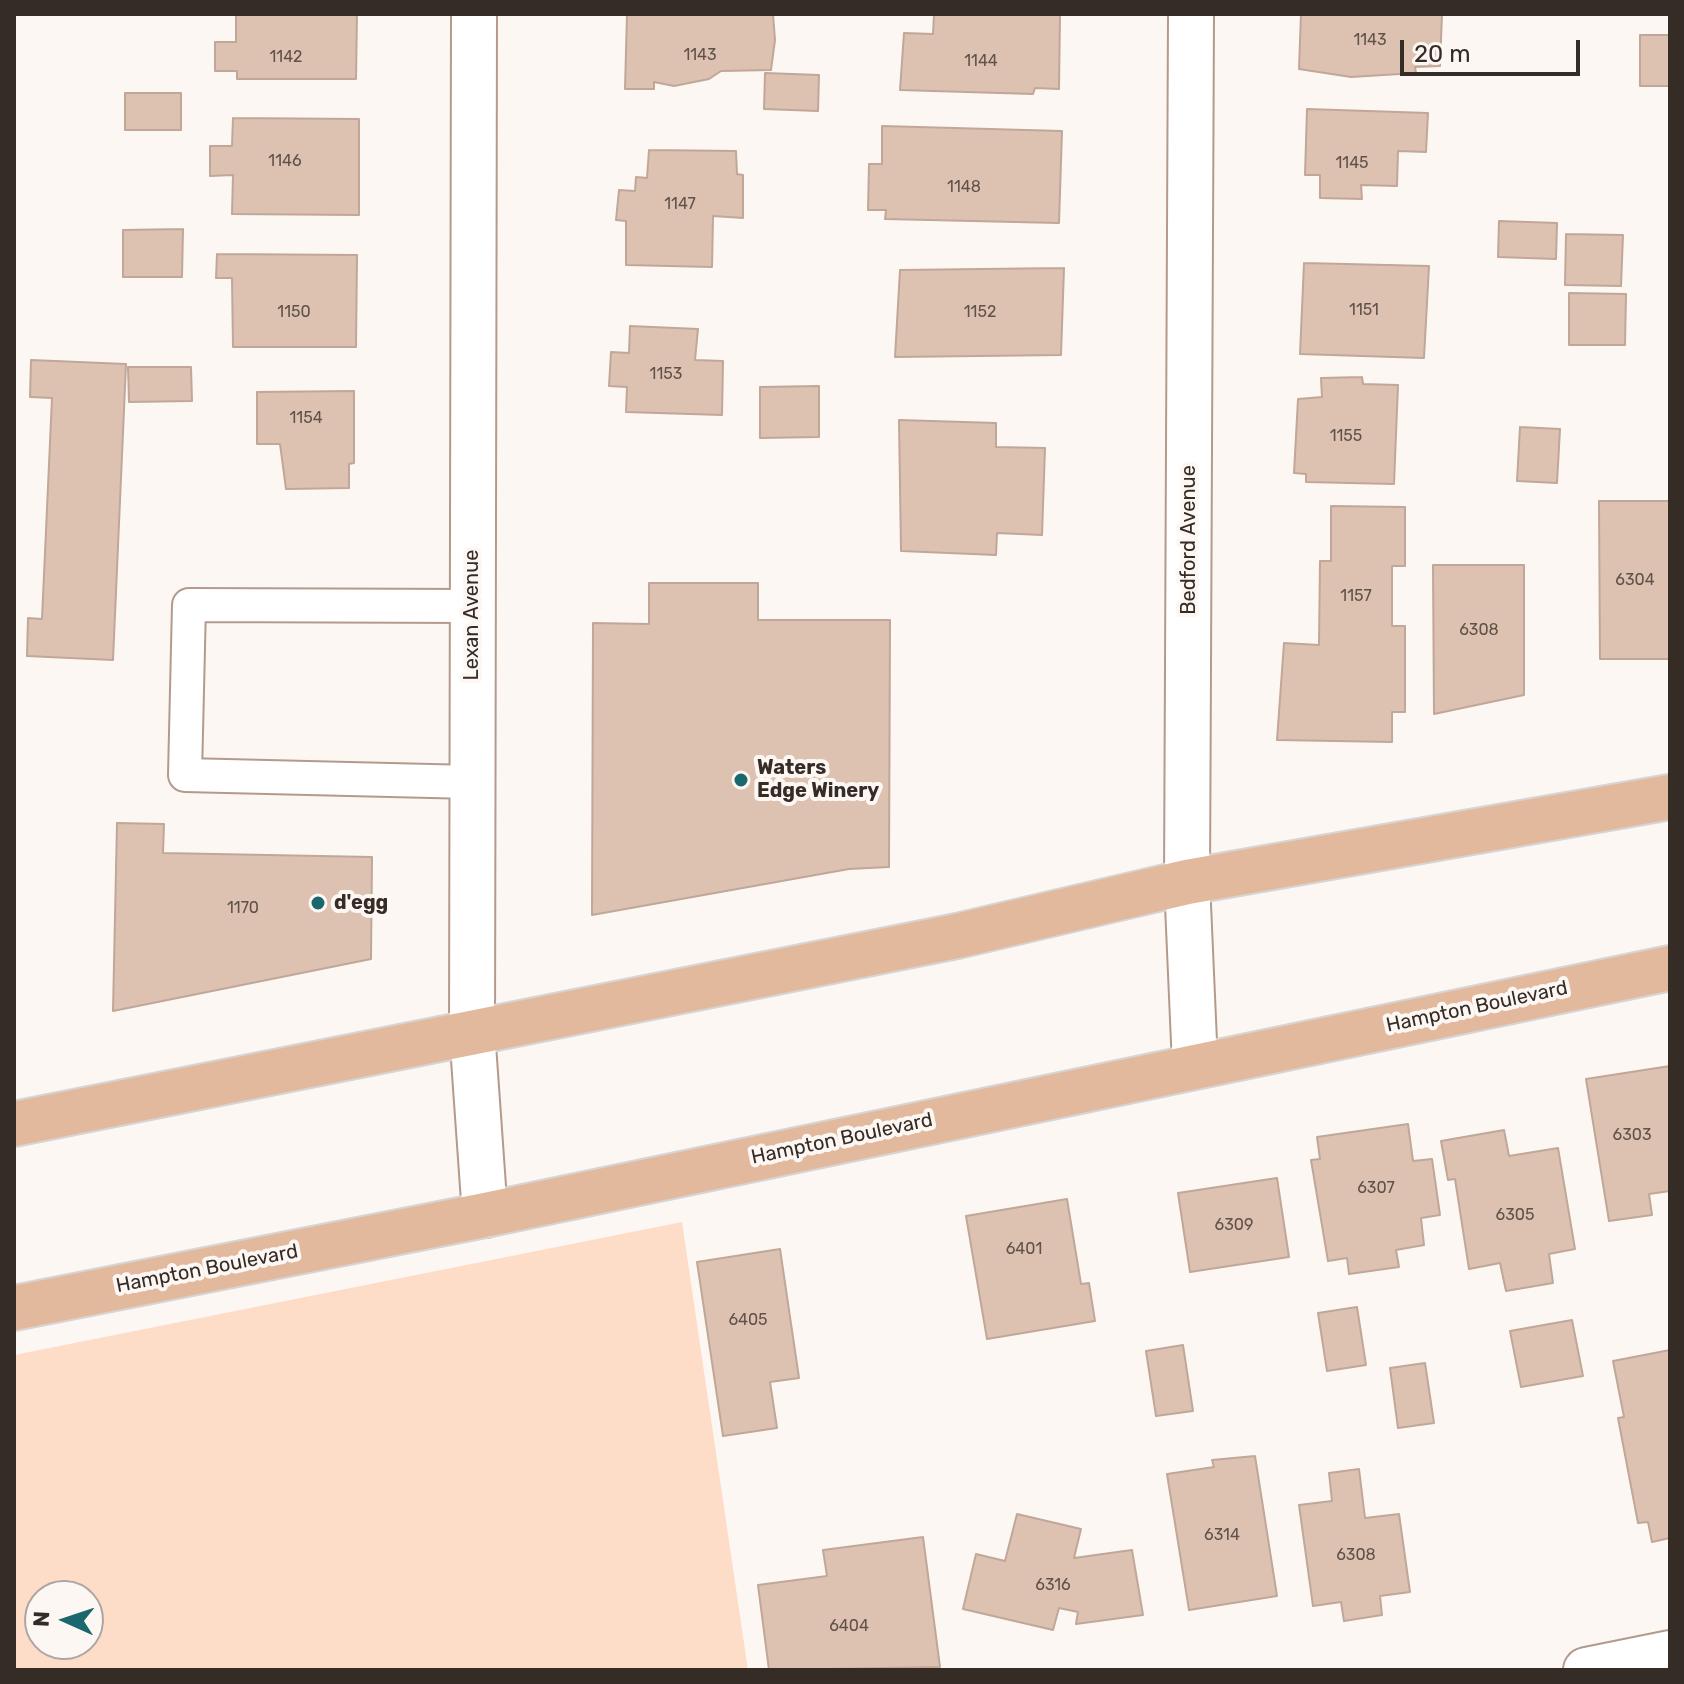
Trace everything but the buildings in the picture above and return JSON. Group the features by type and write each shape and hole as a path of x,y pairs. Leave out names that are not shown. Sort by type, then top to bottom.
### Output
{"main road":[{"path":"14,1124 957,936 1187,882 1670,797"},
{"name":"Hampton Boulevard","path":"14,1308 485,1215 1670,968"}],"street":[{"name":"Lexan Avenue","path":"474,14 472,1031 485,1215"},
{"name":"Bedford Avenue","path":"1191,14 1187,882 1195,1065"},
{"path":"1586,1670 1670,1653"}],"lane":[{"path":"472,606 189,605 185,775 472,782"}],"shaded area":[{"path":"682,1222 748,1670 14,1670 14,1355"}],"place":[{"name":"Waters Edge Winery","path":"741,780"},
{"name":"d'egg","path":"318,903"}]}
